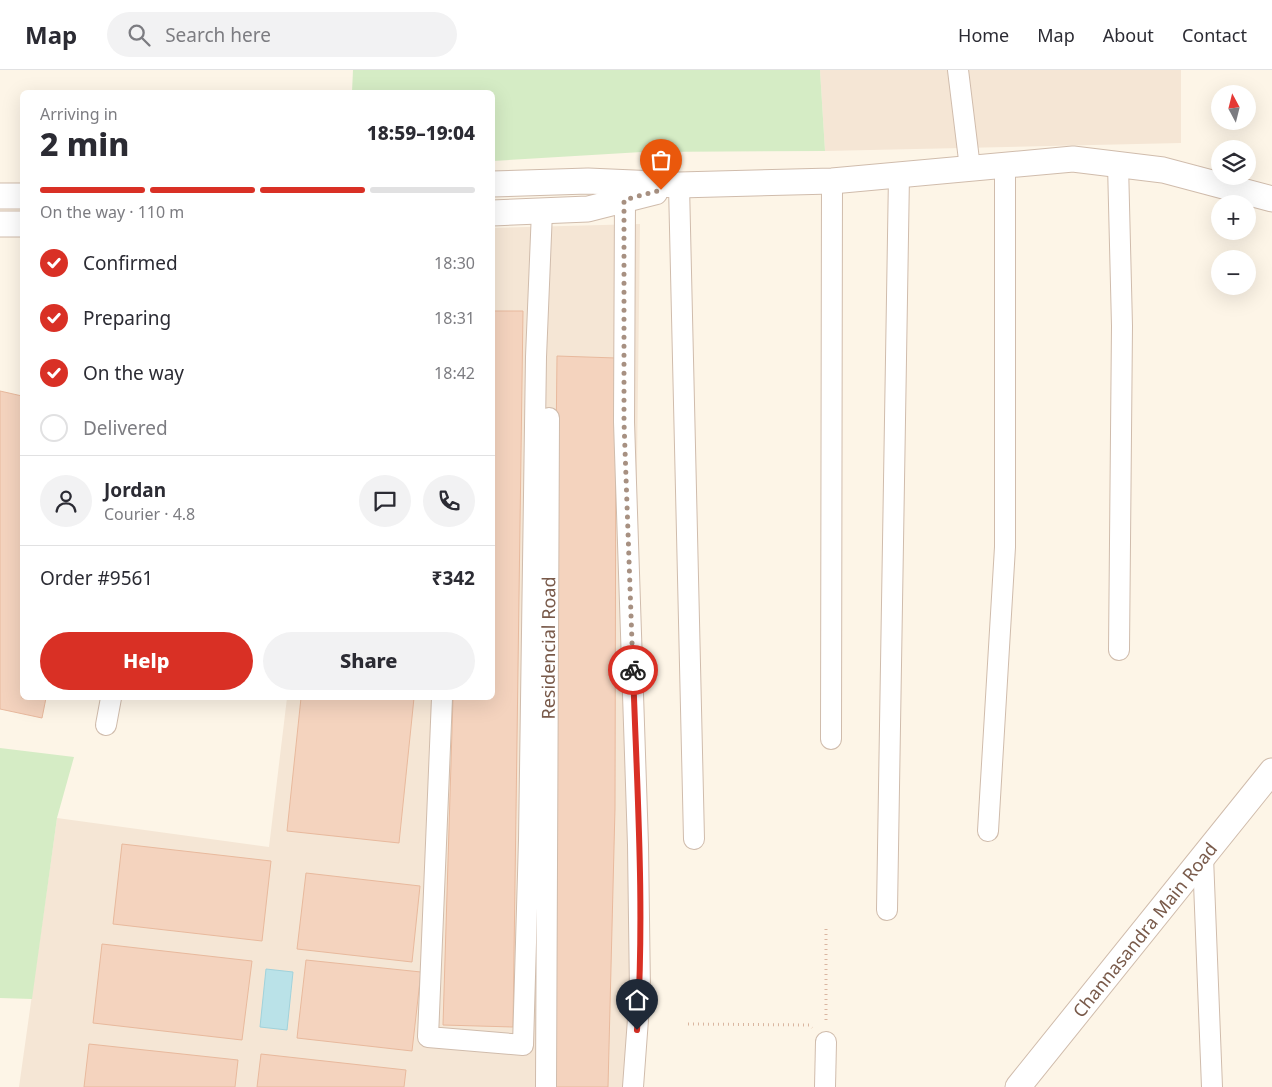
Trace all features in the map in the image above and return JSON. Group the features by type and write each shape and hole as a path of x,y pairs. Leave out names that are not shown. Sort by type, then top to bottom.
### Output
{"street":[{"path":"958,70 970,168"},
{"path":"495,184 588,181 679,185 832,181 1073,159 1163,170 1272,199"},
{"path":"1118,164 1122,326 1119,650"},
{"path":"988,831 1005,538 1005,165"},
{"path":"887,910 899,175"},
{"path":"831,739 832,181"},
{"path":"495,212 588,209 679,185"},
{"path":"679,185 694,839"},
{"path":"0,196 20,196"},
{"path":"624,200 624,422 638,845 640,992 634,1087"},
{"path":"442,700 428,1037 523,1045 529,840 539,242 547,211"},
{"name":"Residencial Road","path":"546,1087 547,211"},
{"path":"0,224 20,224"},
{"path":"106,726 111,700"},
{"name":"Channasandra Main Road","path":"1018,1087 1272,772"},
{"path":"1203,857 1212,1087"},
{"path":"824,1087 826,1042"}],"path":[{"path":"826,929 826,1042"},
{"path":"688,1024 809,1025 826,1042"}],"shaded area":[{"path":"820,70 1181,70 1181,143 825,151"},
{"path":"640,224 632,864 637,1087 19,1087 57,818 269,847 287,700 495,700 495,228"}],"green space":[{"path":"353,70 820,70 825,151 642,152 495,161 495,90 352,90"},
{"path":"0,748 74,757 57,818 32,999 0,998"}],"water":[{"path":"266,969 293,972 287,1030 260,1027"}],"building":[{"path":"495,311 523,311 513,1027 443,1025 453,700 495,700"},
{"path":"557,356 616,358 615,808 608,1087 549,1087"},
{"path":"0,391 20,396 20,700 46,700 42,718 0,709"},
{"path":"301,700 414,700 399,843 287,831"},
{"path":"122,844 271,861 262,941 113,924"},
{"path":"306,873 420,886 412,962 297,949"},
{"path":"102,944 252,961 242,1040 93,1023"},
{"path":"306,960 421,972 412,1051 297,1038"},
{"path":"89,1044 238,1060 235,1087 84,1087"},
{"path":"261,1054 406,1070 404,1087 257,1087"}],"way so far":[{"path":"633,670 624,422 626,233 624,200 661,190"}],"route":[{"path":"633,670 640,992 637,1030"}]}
